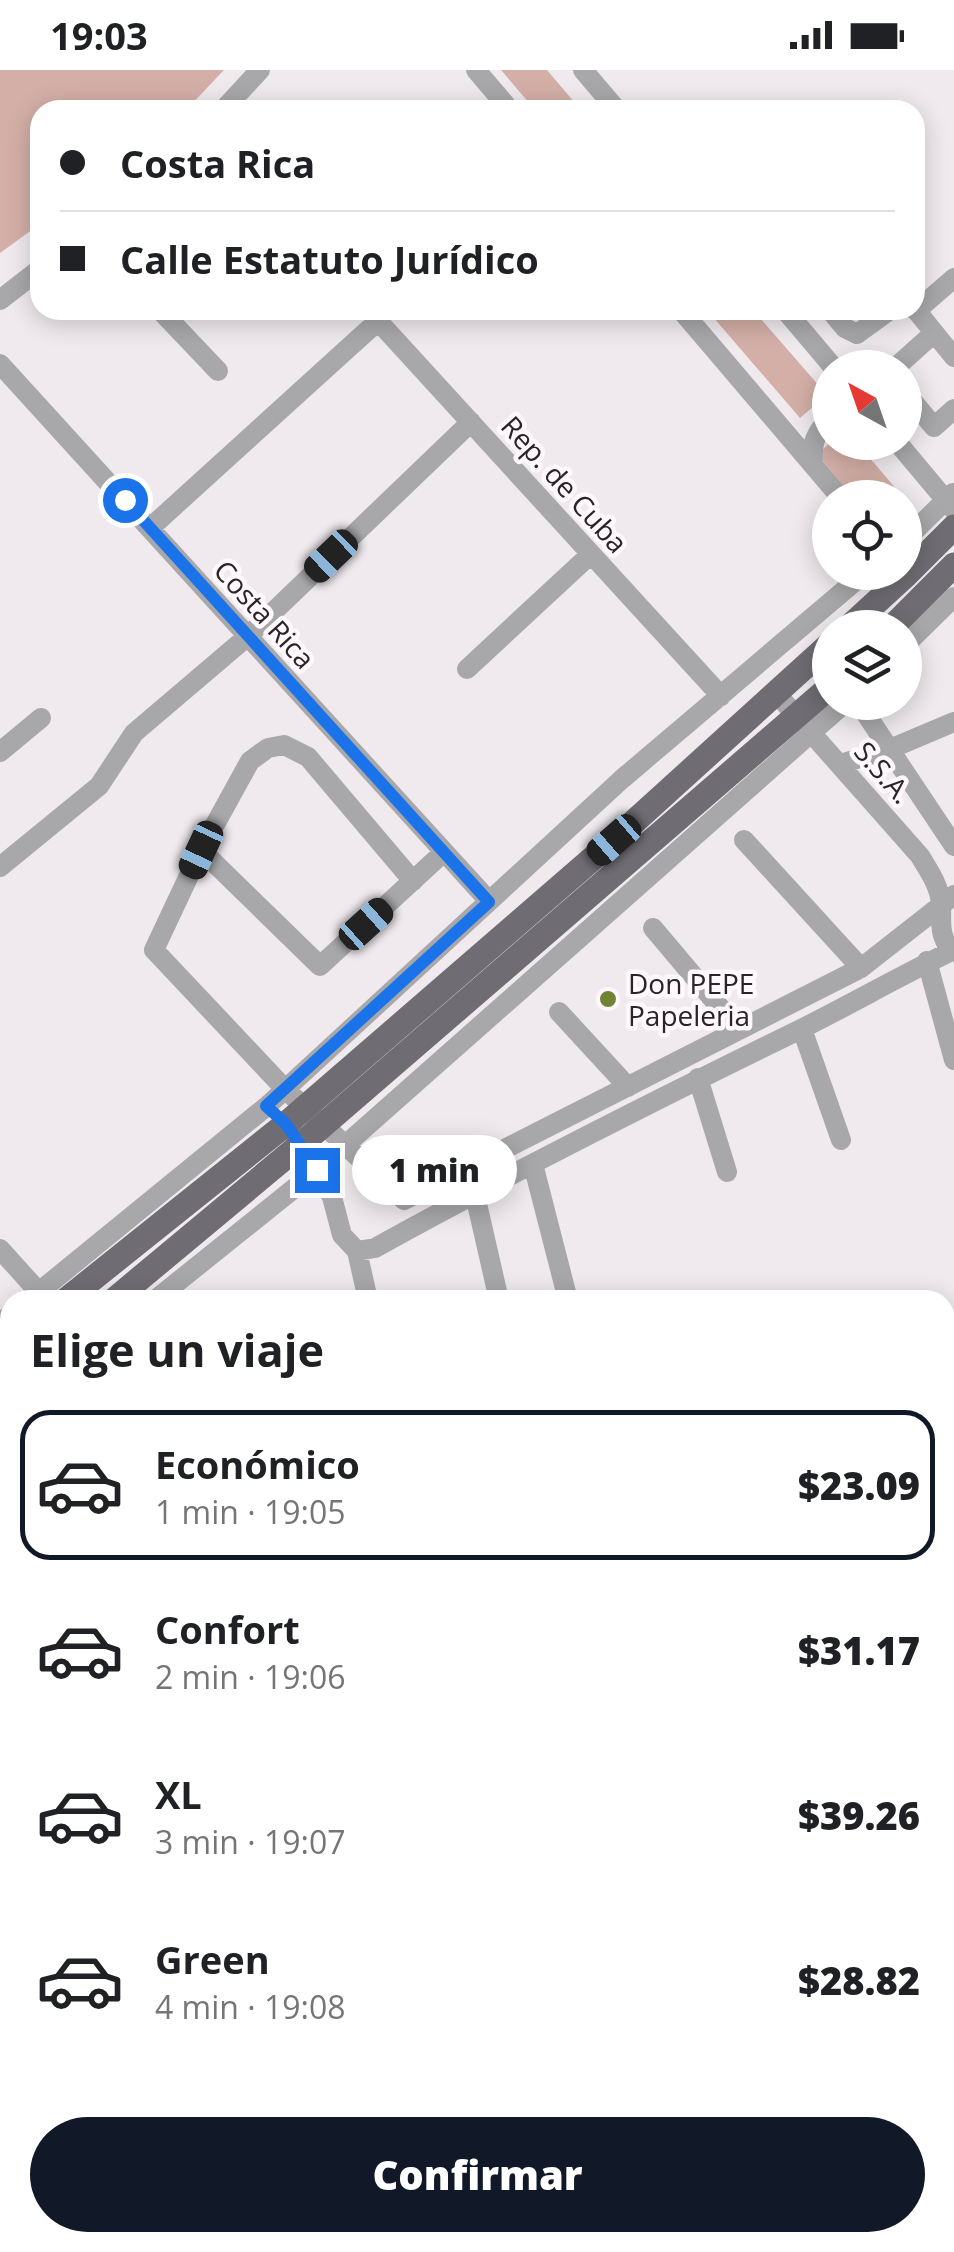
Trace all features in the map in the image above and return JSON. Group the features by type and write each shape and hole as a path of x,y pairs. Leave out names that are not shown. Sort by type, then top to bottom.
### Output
{"main road":[{"path":"922,558 954,527"},
{"path":"909,610 954,565"},
{"path":"867,610 888,590"},
{"path":"126,1290 198,1231 304,1125 776,692 812,664"},
{"path":"80,1290 304,1125 805,724 812,714"}],"street":[{"path":"232,100 260,70"},
{"path":"476,70 502,100"},
{"path":"583,70 608,100"},
{"path":"0,300 30,277"},
{"path":"925,302 954,278"},
{"path":"170,320 218,371"},
{"path":"150,528 369,320"},
{"name":"Rep. de Cuba","path":"377,320 721,696"},
{"path":"690,320 826,480"},
{"path":"794,320 819,350"},
{"path":"838,320 857,334 876,320"},
{"path":"924,320 954,357"},
{"path":"915,350 934,333"},
{"name":"Costa Rica","path":"0,364 489,902"},
{"path":"922,412 934,426 954,410"},
{"path":"0,868 99,786 134,733 248,636 471,422"},
{"path":"813,460 813,465"},
{"path":"913,460 951,501 922,526"},
{"path":"468,669 591,554"},
{"path":"45,1290 266,1106 622,779 845,590"},
{"path":"922,628 954,597"},
{"name":"S.S.A.","path":"776,692 920,856 947,899 939,926 952,951"},
{"path":"0,752 41,718"},
{"path":"168,1290 346,1146 812,720"},
{"name":"S.S.A.","path":"870,720 954,846"},
{"path":"840,764 890,749 954,722"},
{"path":"366,1290 357,1251 342,1235 304,1125 285,1089 154,950 201,850 250,761 268,748 284,745 308,757 413,882"},
{"path":"744,840 862,968"},
{"path":"201,850 320,966 444,852"},
{"path":"404,1200 862,968 947,899"},
{"path":"653,928 739,1030"},
{"path":"357,1251 375,1248 698,1078 952,951"},
{"path":"928,961 954,1060"},
{"path":"559,1012 628,1087"},
{"path":"802,1029 841,1140"},
{"path":"698,1078 727,1172"},
{"path":"266,1106 346,1146 404,1200 414,1226"},
{"path":"533,1164 565,1290"},
{"path":"475,1194 497,1290"},
{"path":"198,1231 215,1252"},
{"path":"0,1249 32,1290"}],"shaded area":[{"path":"0,70 224,70 196,100 30,100 30,231 0,253"},
{"path":"501,70 547,70 572,100 526,100"},
{"path":"716,320 762,320 812,378 812,408 800,418"},
{"path":"822,460 871,460 889,480 839,480"}],"place":[{"name":"Don PEPE Papeleria","path":"608,999"}],"route":[{"path":"125,500 489,902 266,1106 286,1124 317,1170"}]}
